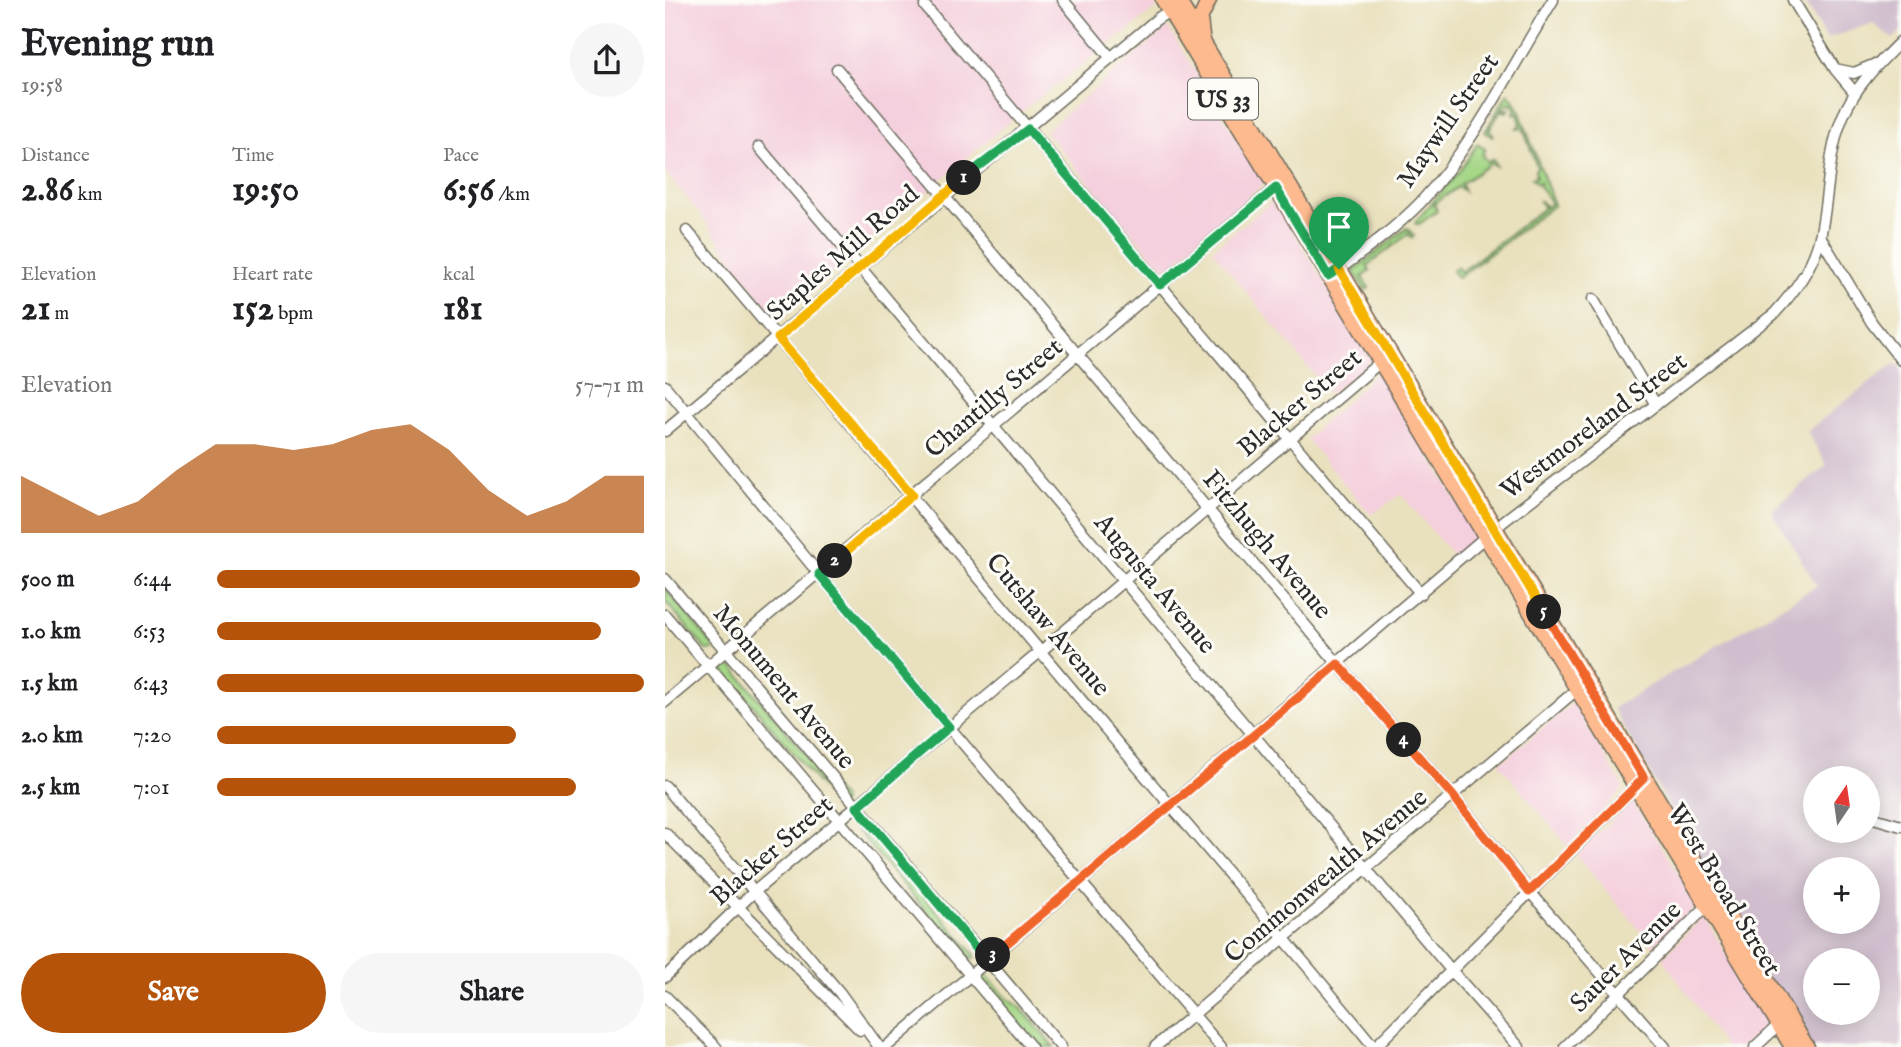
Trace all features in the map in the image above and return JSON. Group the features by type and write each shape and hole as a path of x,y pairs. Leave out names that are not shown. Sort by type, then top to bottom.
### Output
{"main road":[{"name":"Staples Mill Road","path":"1175,3 1191,6 1202,0"},
{"name":"US 33","path":"1202,41 1200,19 1209,0"},
{"name":"West Broad Street","path":"1175,3 1202,41 1281,184"},
{"name":"West Broad Street","path":"1175,3 1490,534 1783,1020 1807,1047"},
{"name":"West Broad Street","path":"1783,1020 1792,1047"}],"street":[{"path":"1063,0 1111,58"},
{"name":"Maywill Street","path":"1334,273 1401,221 1440,179 1553,0"},
{"path":"1793,0 1835,69 1855,93"},
{"name":"Staples Mill Road","path":"665,431 1175,3"},
{"path":"925,6 1421,593"},
{"name":"Westmoreland Street","path":"886,1047 1490,534 1774,314 1803,277 1820,236 1838,132 1855,93 1879,62 1901,41"},
{"path":"1835,69 1858,72 1879,62"},
{"name":"Fitzhugh Avenue","path":"837,69 1338,664 1453,796 1529,892 1665,1047"},
{"name":"Augusta Avenue","path":"759,147 1368,868 1451,970 1519,1047"},
{"name":"Chantilly Street","path":"665,702 1281,184"},
{"name":"Cutshaw Avenue","path":"687,231 912,495 1170,805 1286,938 1374,1047"},
{"path":"1820,236 1872,323 1901,360"},
{"path":"1593,299 1656,405"},
{"name":"Blacker Street","path":"665,977 754,892 1385,358"},
{"path":"665,386 819,574 1221,1047"},
{"name":"Monument Avenue","path":"665,579 1061,1047"},
{"name":"Monument Avenue","path":"665,615 1031,1047"},
{"name":"Commonwealth Avenue","path":"1155,1047 1195,1016 1581,686"},
{"path":"1374,1047 1639,782"},
{"path":"665,786 840,993 878,1047"},
{"path":"1880,820 1901,826"},
{"path":"665,833 878,1047"},
{"name":"Sauer Avenue","path":"1565,1047 1712,902"},
{"path":"665,996 716,1047"},
{"path":"1755,1047 1783,1020"}],"shaded area":[{"path":"665,0 1152,0 1157,8 1026,108 775,320 698,211 665,172"},
{"path":"1804,0 1901,0 1901,31 1893,39 1873,23 1827,39"},
{"path":"1168,27 1264,183 1165,271 1045,131"},
{"path":"1274,200 1372,360 1330,394 1212,250"},
{"path":"1894,364 1901,367 1901,1047 1806,1047 1613,708 1817,586 1771,511 1827,465 1807,431"},
{"path":"1378,372 1479,537 1453,556 1401,494 1371,515 1306,439"},
{"path":"1573,703 1624,788 1568,846 1499,764"},
{"path":"1632,801 1698,905 1653,946 1576,855"},
{"path":"1704,916 1767,1024 1742,1047 1725,1047 1662,958"}],"green space":[{"path":"1508,93 1518,107 1554,205 1458,278 1452,271 1457,267 1461,272 1544,208 1539,200 1546,207 1551,203 1539,186 1540,182 1537,184 1532,178 1536,177 1537,167 1523,128 1517,128 1521,124 1518,114 1513,114 1516,109 1513,105 1506,104 1502,109 1509,109 1506,112 1501,110 1489,130 1492,136 1485,132"},
{"path":"1477,144 1485,149 1482,155 1487,162 1493,159 1496,166 1491,163 1461,184 1464,191 1458,187 1434,204 1437,211 1416,224 1459,172"},
{"path":"1407,228 1414,236 1412,238 1408,234 1367,266 1370,271 1362,277 1369,288 1365,290 1353,271"},
{"path":"665,588 713,645 713,650 706,650 665,601"},
{"path":"725,663 730,664 843,799 842,805 837,805 723,670"},
{"path":"856,818 975,955 974,959 942,930 855,828 853,820"},
{"path":"985,974 1007,998 1021,1008 1054,1047 1038,1047 981,979"}],"route":[{"path":"1028,129 1160,285 1276,188 1328,276 1339,269 1644,778 1529,892 1453,796 1338,664 986,960 857,807 949,727 819,574 912,495 778,338 985,160 1028,129"}]}
